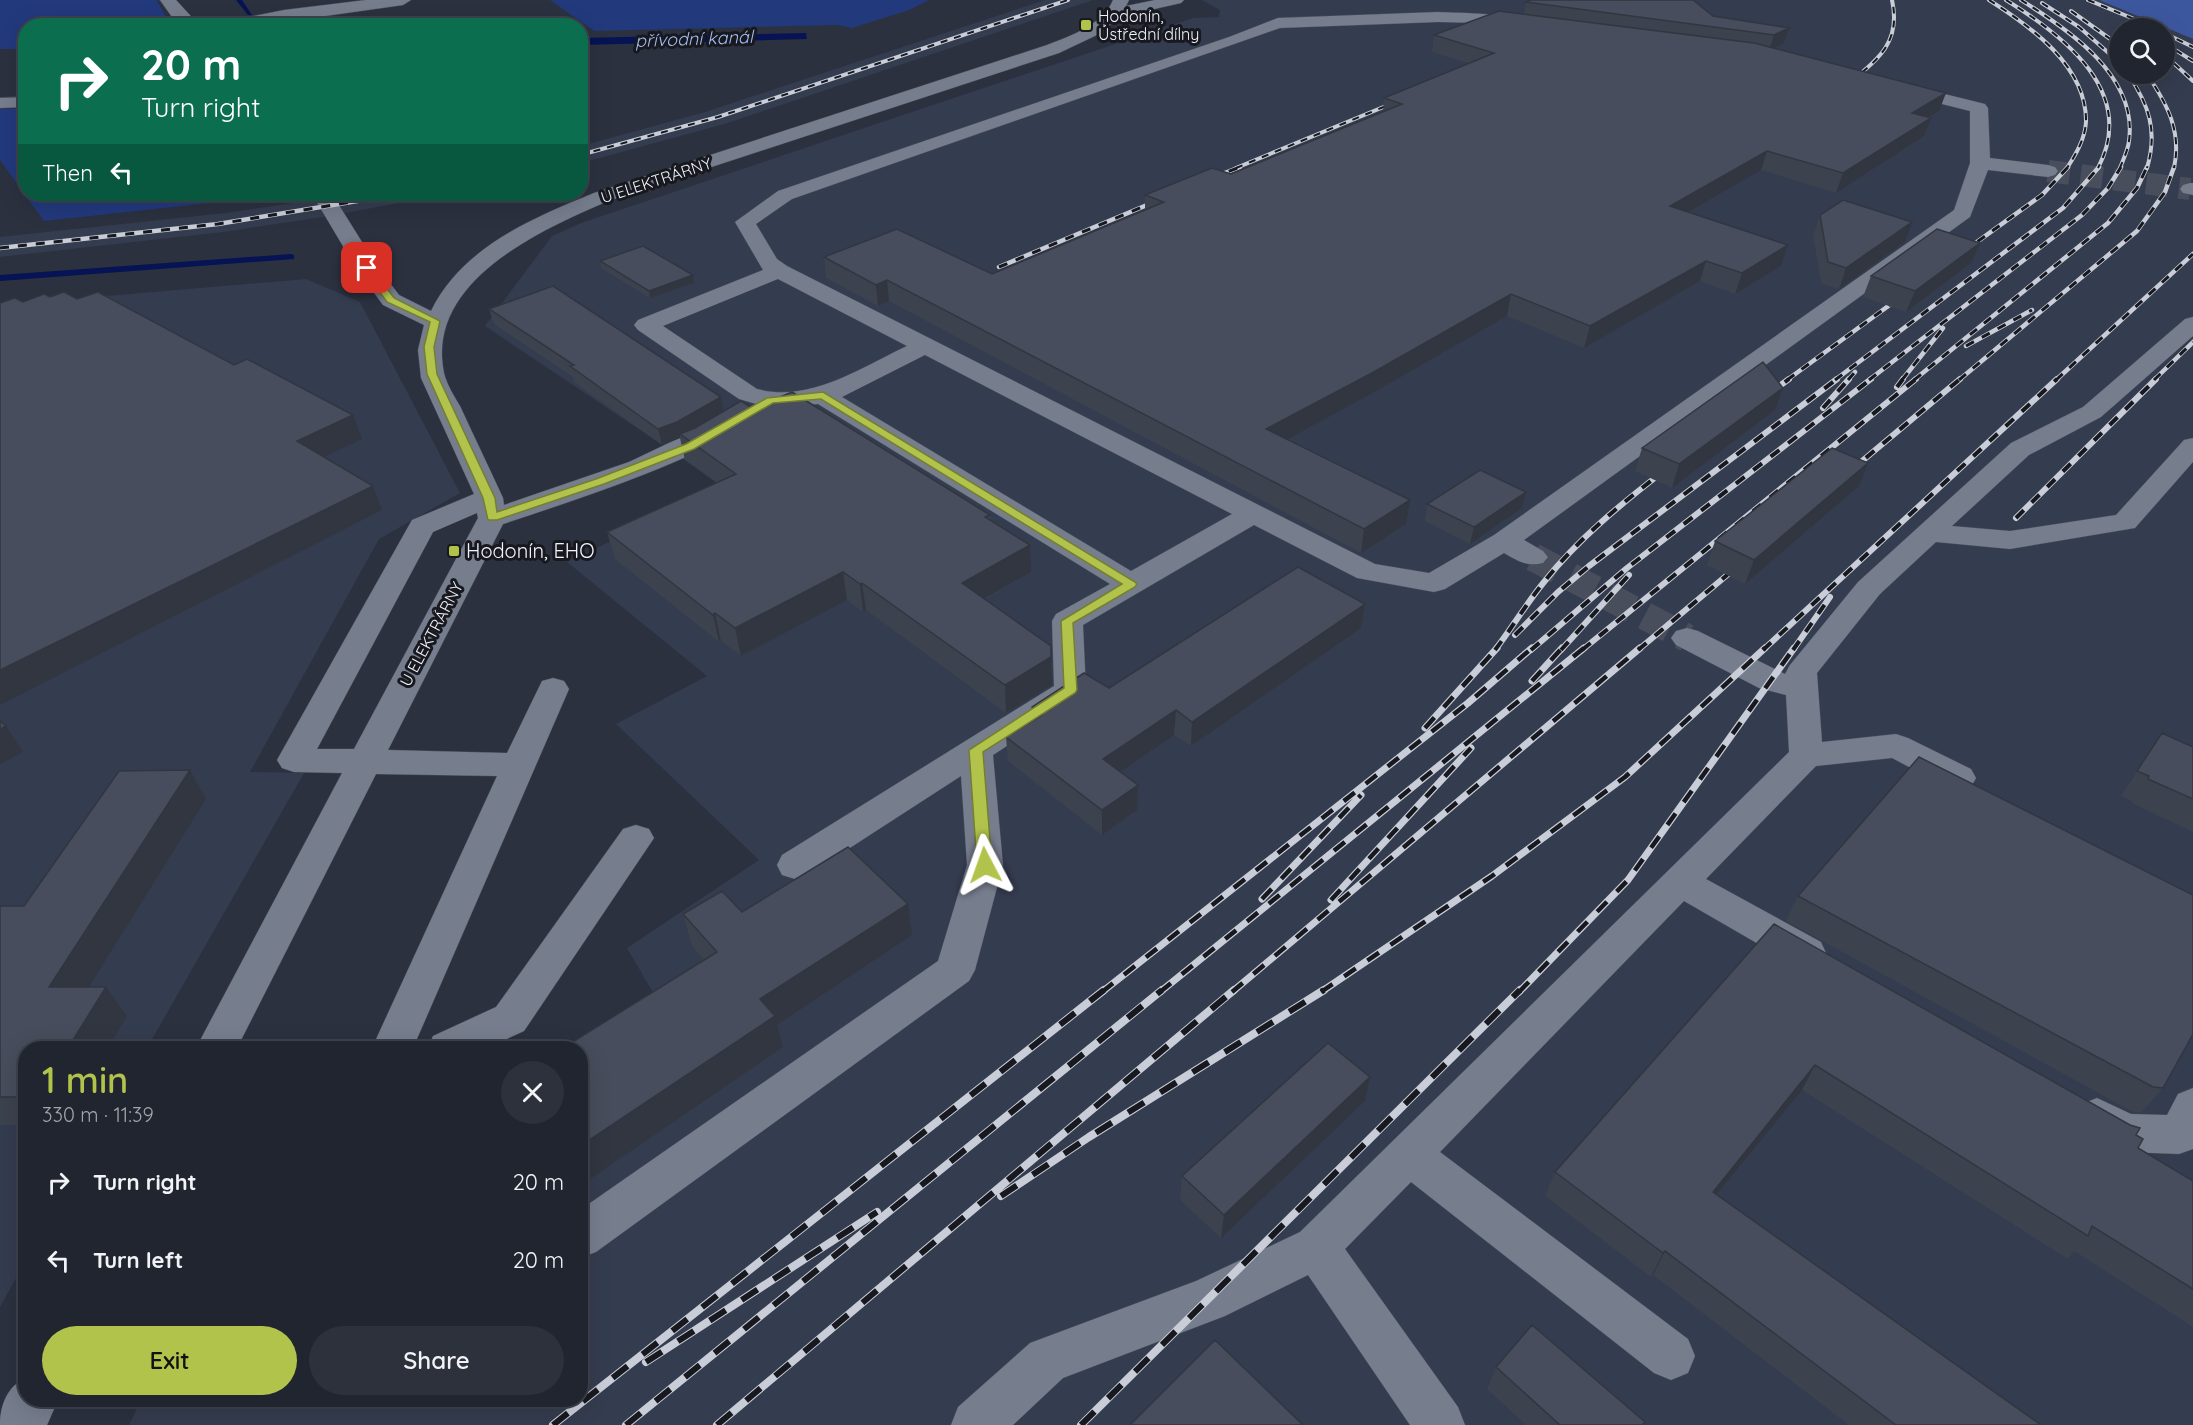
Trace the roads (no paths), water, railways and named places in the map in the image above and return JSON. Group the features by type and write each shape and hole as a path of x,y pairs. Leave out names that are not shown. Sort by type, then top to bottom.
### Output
{"street":[{"path":"168,0 183,18"},
{"path":"300,18 403,0"},
{"path":"1120,5 1176,0"},
{"name":"U ELEKTRÁRNY","path":"220,1041 491,508 432,374 429,347 435,321 444,304 481,264 504,245 538,224 601,197 1053,49 1083,36 1120,5"},
{"path":"1538,27 1480,18 1438,17 1278,23 1235,40 785,195 745,222 768,263 779,271 1367,572 1434,583 1504,541 1963,213 1980,163 1978,108 1879,82"},
{"path":"0,103 18,102"},
{"path":"1980,163 2048,171"},
{"path":"326,201 367,268 391,300 435,321"},
{"path":"779,271 646,326 748,394 770,400 823,396 925,346"},
{"path":"1806,755 1801,672 1869,588 2020,449 2092,412 2193,324"},
{"path":"823,396 1131,584"},
{"path":"519,765 294,760 422,526 600,481 690,446 770,400"},
{"path":"1929,533 2010,540 2125,522 2193,446"},
{"path":"795,865 1071,690 1067,621 1253,514"},
{"path":"1504,541 1533,557"},
{"path":"1687,638 1770,681 1802,688"},
{"path":"396,1041 553,689"},
{"path":"976,1425 1047,1360 1208,1300 1316,1247 1806,755 1896,746 1991,794"},
{"path":"588,1231 955,970 985,865 976,750"},
{"path":"463,1041 510,1019 636,838"},
{"path":"1680,882 1836,970"},
{"path":"2064,1098 2126,1133 2188,1129"},
{"path":"1408,1154 1671,1356"},
{"path":"1316,1247 1440,1425"},
{"path":"19,1425 29,1407"}],"water":[{"name":"přívodní kanál","path":"806,33 807,39 588,45 588,38"}],"waterway":[{"path":"239,0 250,14"},
{"path":"0,278 291,257"}],"tunnel":[{"path":"2048,171 2190,189"},
{"path":"1533,557 1687,638"}],"railway":[{"path":"588,153 718,117 1068,0"},
{"path":"1851,81 1871,65 1886,47 1893,26 1892,0"},
{"path":"1989,0 2038,35 2067,66 2077,83 2084,102 2086,122 2080,146 2067,168"},
{"path":"2006,0 2028,14 2071,49 2089,69 2102,91 2109,115 2108,140 2098,168"},
{"path":"2021,0 2079,41 2096,57 2123,96 2129,118 2129,141 2120,168"},
{"path":"2088,0 2132,18"},
{"path":"2042,3 2079,27 2109,53"},
{"path":"2071,11 2109,38"},
{"path":"2175,38 2193,47"},
{"path":"2175,50 2193,61"},
{"path":"2175,64 2193,81"},
{"path":"2134,84 2150,119 2152,142 2147,168"},
{"path":"2153,84 2171,118 2174,130 2176,142 2174,168"},
{"path":"1236,168 1398,101"},
{"path":"1212,178 1240,167"},
{"path":"1963,252 2042,195 2068,167"},
{"path":"1835,380 2063,208 2099,167"},
{"path":"1869,380 2082,215 2108,188 2121,167"},
{"path":"1914,380 2108,223 2137,188 2147,167"},
{"path":"1959,380 2137,231 2165,192 2174,167"},
{"path":"999,267 1159,200"},
{"path":"0,248 218,224 358,201"},
{"path":"2056,380 2193,254"},
{"path":"1787,380 1902,296"},
{"path":"1966,346 2032,310"},
{"path":"1902,380 1943,328"},
{"path":"2154,380 2193,342"},
{"path":"1848,380 1855,372"},
{"path":"1767,395 1789,379"},
{"path":"1515,635 1558,592 1589,566 1837,379"},
{"path":"1823,408 1849,379"},
{"path":"1531,650 1627,568 1871,379"},
{"path":"1897,387 1903,379"},
{"path":"1582,650 1916,379"},
{"path":"1849,472 1960,379"},
{"path":"1763,650 2057,379"},
{"path":"2016,518 2156,379"},
{"path":"1495,650 1537,590 1571,551 1665,470"},
{"path":"1638,650 1739,565"},
{"path":"1561,650 1629,575"},
{"path":"1793,650 1830,597"},
{"path":"1425,728 1497,648"},
{"path":"1102,992 1468,703 1532,648"},
{"path":"1532,681 1562,648"},
{"path":"1160,992 1584,648"},
{"path":"1232,992 1640,648"},
{"path":"1323,990 1492,876 1625,777 1765,648"},
{"path":"1519,992 1628,880 1794,648"},
{"path":"1331,900 1471,748"},
{"path":"1262,899 1361,795"},
{"path":"588,1397 1104,990"},
{"path":"626,1425 1162,990"},
{"path":"717,1425 1234,990"},
{"path":"1001,1196 1089,1137 1323,990"},
{"path":"1081,1425 1520,990"},
{"path":"646,1362 877,1212"},
{"path":"553,1425 576,1407"}],"place":[{"name":"Hodonín, Ústřední dílny","path":"1086,25"},
{"name":"Hodonín, EHO","path":"454,551"}]}
